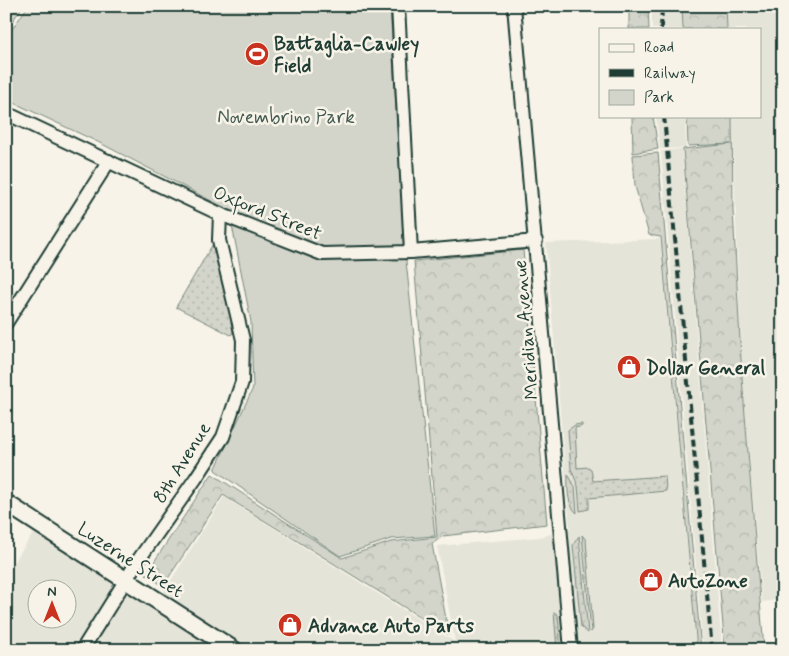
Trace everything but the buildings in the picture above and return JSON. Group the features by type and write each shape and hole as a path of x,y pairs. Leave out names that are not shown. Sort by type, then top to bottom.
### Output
{"street":[{"path":"398,6 411,252"},
{"name":"Meridian Avenue","path":"514,6 571,650"},
{"name":"Oxford Street","path":"6,113 220,214 322,254 411,252 536,241"},
{"path":"6,323 109,161"},
{"name":"8th Avenue","path":"82,650 137,562 223,437 242,382 243,340 219,240 220,214"},
{"name":"Luzerne Street","path":"6,503 234,650"}],"shaded area":[{"path":"652,6 682,6 682,28 652,28"},
{"path":"726,6 783,6 783,599 762,602 742,378 732,118 762,118 762,28 727,28"},
{"path":"656,118 685,118 686,148 660,149"},
{"path":"682,149 722,650 703,650 661,151"},
{"path":"660,239 696,650 27,650 6,635 6,573 35,531 154,607 224,497 455,642 437,546 538,537 570,530 546,243"}],"green space":[{"path":"6,6 23,6 6,30"},
{"name":"Novembrino Park","path":"28,6 390,6 404,242 435,536 391,539 340,556 215,470 253,388 251,322 229,210 102,144 6,99 6,38"},
{"path":"629,6 648,6 649,28 629,28"},
{"path":"682,6 726,6 727,28 683,28"},
{"path":"632,118 653,118 658,149 633,153"},
{"path":"687,118 732,118 733,210 742,378 764,650 725,650 683,149 731,144 688,146"},
{"path":"658,153 701,650 697,650 661,237 649,235 635,186 633,155"},
{"path":"214,242 230,313 233,333 231,335 176,307"},
{"path":"523,250 547,524 443,536 432,544 449,635 223,495 163,586 146,574 212,474 342,558 391,542 437,537 414,261"},
{"path":"582,424 582,426 575,428 577,468 588,467 591,469 593,481 665,476 666,491 589,498 589,509 580,511 578,486 571,469 568,430 575,425"},
{"path":"568,474 575,487 577,513 569,500"},
{"path":"582,535 586,540 593,629 591,632"},
{"path":"579,536 588,633 581,627 573,545"},
{"path":"554,612 558,615 561,650 557,650"}],"railway":[{"path":"661,28 662,6"},
{"path":"664,118 712,650"}],"place":[{"name":"Battaglia-Cawley Field","path":"257,54"},
{"name":"Dollar General","path":"629,367"},
{"name":"AutoZone","path":"651,580"},
{"name":"Advance Auto Parts","path":"290,625"}]}
